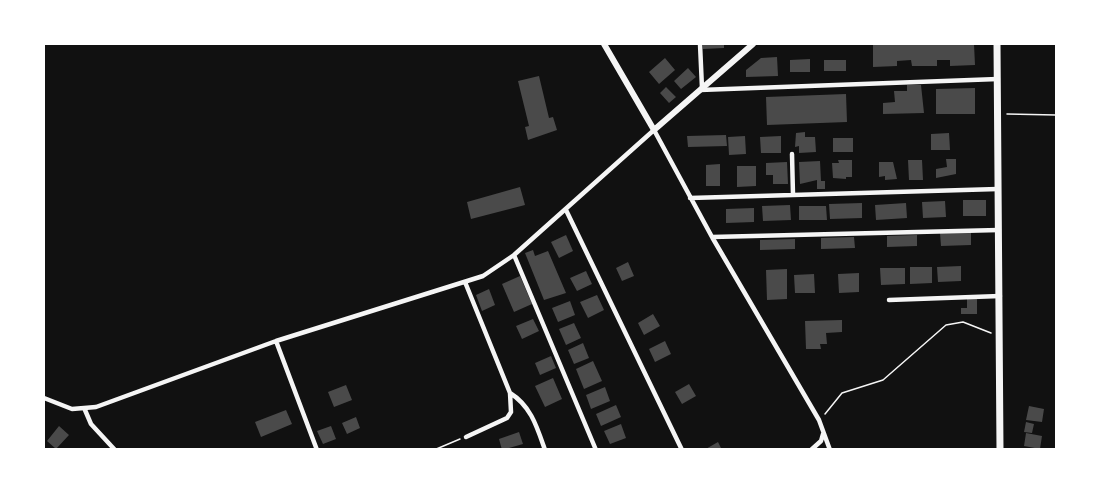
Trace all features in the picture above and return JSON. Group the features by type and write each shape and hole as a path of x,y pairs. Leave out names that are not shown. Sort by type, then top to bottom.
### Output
{"main road":[{"path":"997,44 1000,450"}],"street":[{"path":"604,44 712,237 819,420 822,434 830,450"},
{"path":"700,44 701,89"},
{"path":"44,398 72,409 85,410 276,341 483,276 514,255 753,44"},
{"path":"701,89 998,79"},
{"path":"792,154 794,195"},
{"path":"690,198 998,189"},
{"path":"566,210 682,450"},
{"path":"712,237 999,230"},
{"path":"514,255 596,450"},
{"path":"465,282 510,393 511,412 507,418 466,437"},
{"path":"889,300 1000,296"},
{"path":"276,341 317,450"},
{"path":"510,393 522,400 533,418 545,450"},
{"path":"85,410 91,424 115,450"},
{"path":"811,450 821,441 822,434"}],"path":[{"path":"998,114 1056,115"},
{"path":"819,420 842,393 883,380 946,325 963,322 972,324 1000,338"},
{"path":"434,450 466,437"}],"building":[{"path":"703,44 724,44 724,48 703,49"},
{"path":"873,44 974,44 975,65 950,66 950,60 937,60 937,66 912,66 911,60 897,61 897,66 873,67"},
{"path":"777,57 778,76 746,77 746,70 761,58"},
{"path":"665,58 675,70 659,84 649,72"},
{"path":"810,59 810,72 790,72 790,60"},
{"path":"824,60 846,60 846,71 824,71"},
{"path":"688,68 696,77 681,89 674,81"},
{"path":"539,76 549,118 553,117 557,130 528,140 525,127 529,126 518,81"},
{"path":"907,85 921,85 924,113 883,114 883,103 895,102 894,91 907,91"},
{"path":"666,87 676,97 669,103 660,93"},
{"path":"975,88 975,114 936,114 936,89"},
{"path":"846,94 847,122 767,125 766,97"},
{"path":"805,132 805,137 815,137 816,152 799,153 799,146 795,147 796,133"},
{"path":"949,133 950,150 931,150 931,134"},
{"path":"726,135 727,146 688,147 687,136"},
{"path":"745,136 746,154 729,155 728,137"},
{"path":"781,136 781,153 761,153 760,137"},
{"path":"833,138 853,138 853,152 833,152"},
{"path":"946,159 956,159 956,174 936,178 936,169 947,167"},
{"path":"838,160 852,160 852,177 833,178 832,163 839,163"},
{"path":"908,160 922,160 923,180 909,180"},
{"path":"820,161 821,181 825,181 825,189 817,189 817,180 800,184 799,162"},
{"path":"787,162 788,184 773,184 773,175 766,175 766,163"},
{"path":"879,162 893,162 897,179 885,180 885,176 879,177"},
{"path":"720,164 720,186 706,186 706,165"},
{"path":"737,166 756,166 756,186 737,187"},
{"path":"520,187 525,205 471,219 467,202"},
{"path":"963,200 986,200 986,216 963,216"},
{"path":"945,201 946,217 923,218 922,202"},
{"path":"862,203 862,218 830,219 829,204"},
{"path":"906,203 907,218 876,220 875,205"},
{"path":"790,205 791,220 763,221 762,206"},
{"path":"799,206 826,206 827,220 799,220"},
{"path":"754,208 754,222 726,223 726,209"},
{"path":"971,232 971,245 941,246 940,233"},
{"path":"566,235 573,251 559,258 551,242"},
{"path":"917,235 917,246 887,247 887,236"},
{"path":"854,237 855,248 821,249 821,238"},
{"path":"795,239 795,249 760,250 760,240"},
{"path":"533,250 535,256 548,251 566,293 544,300 525,253"},
{"path":"628,262 634,276 622,281 616,268"},
{"path":"961,266 961,281 938,282 937,267"},
{"path":"910,267 932,267 932,283 910,284"},
{"path":"880,268 905,268 905,284 881,285"},
{"path":"787,269 787,299 767,300 766,270"},
{"path":"586,271 592,284 577,291 570,278"},
{"path":"859,273 859,292 839,293 838,274"},
{"path":"814,274 815,293 795,293 794,275"},
{"path":"520,276 532,304 514,312 502,284"},
{"path":"489,289 495,305 482,311 476,295"},
{"path":"597,295 604,310 588,318 580,302"},
{"path":"967,299 977,299 977,314 961,314 961,308 967,308"},
{"path":"570,301 575,315 558,322 552,308"},
{"path":"653,314 660,326 644,335 638,323"},
{"path":"533,319 539,331 522,339 516,326"},
{"path":"842,320 842,332 826,333 827,344 820,344 821,349 806,349 805,321"},
{"path":"574,323 581,338 566,345 559,329"},
{"path":"665,341 671,354 655,362 649,349"},
{"path":"583,343 589,358 574,364 568,350"},
{"path":"551,356 556,368 540,375 535,363"},
{"path":"593,361 602,381 584,389 576,369"},
{"path":"553,378 562,399 545,407 535,386"},
{"path":"689,384 696,396 682,404 675,392"},
{"path":"346,385 352,400 334,407 328,392"},
{"path":"605,387 610,401 591,409 586,395"},
{"path":"616,405 621,417 601,426 596,414"},
{"path":"1029,406 1044,409 1042,422 1026,420"},
{"path":"286,410 292,424 261,437 255,422"},
{"path":"356,417 360,428 347,434 342,423"},
{"path":"1026,422 1034,424 1032,433 1024,432"},
{"path":"621,424 626,438 610,444 604,431"},
{"path":"59,426 69,435 56,449 47,441"},
{"path":"331,426 336,439 323,444 317,431"},
{"path":"519,432 523,444 502,450 499,439"},
{"path":"1026,433 1042,436 1040,449 1024,446"},
{"path":"718,442 722,450 704,450"}]}
